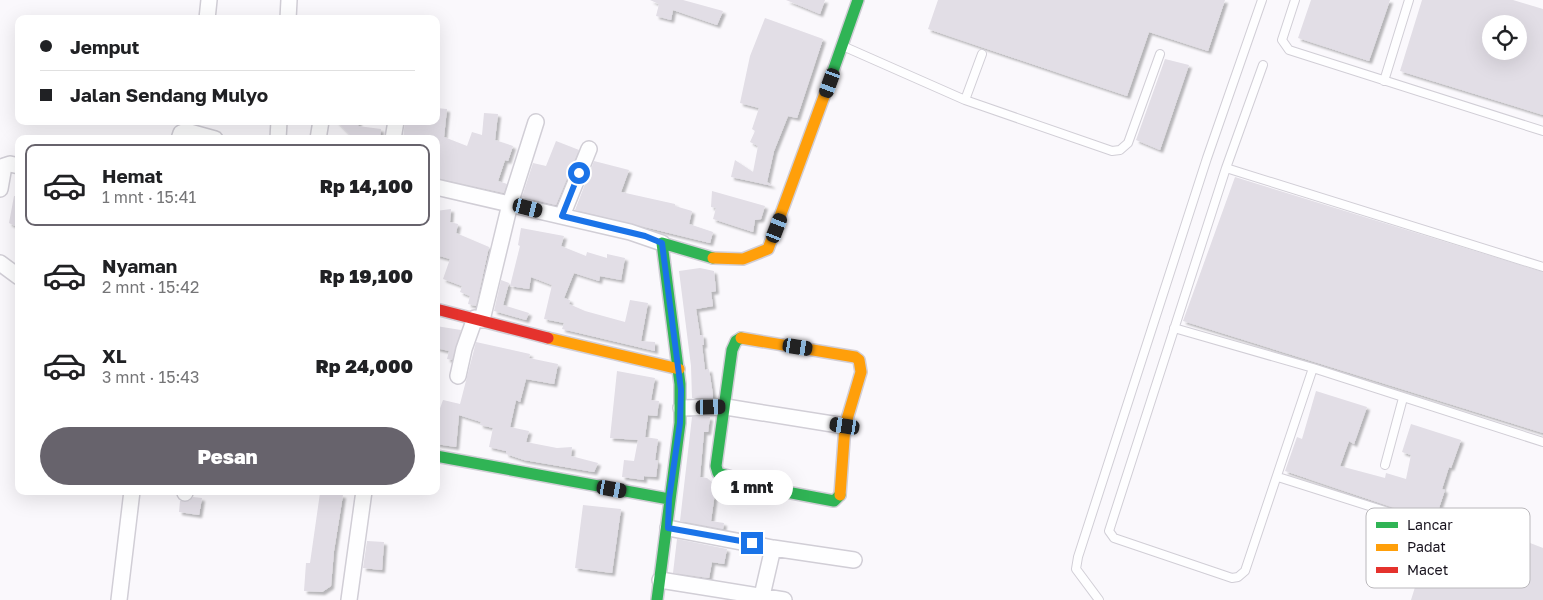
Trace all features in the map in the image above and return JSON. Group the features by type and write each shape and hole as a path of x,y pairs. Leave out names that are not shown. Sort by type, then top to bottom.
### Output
{"street":[{"path":"207,15 209,0"},
{"path":"288,15 289,0"},
{"path":"440,188 645,236 718,260 743,260 762,253 771,244 858,0"},
{"path":"458,376 464,349 478,319 510,204 536,122"},
{"path":"181,135 183,132 197,128 208,135"},
{"path":"562,216 589,149"},
{"path":"0,189 4,166 15,166"},
{"path":"656,600 668,528 669,499 681,408 679,369 662,243"},
{"path":"0,263 15,274"},
{"path":"440,311 679,369"},
{"path":"740,338 855,356 859,360 861,372 845,426 842,493 834,501 817,499 718,473 716,466 726,407 732,350 736,341 740,338"},
{"path":"681,408 726,407 845,426"},
{"path":"440,457 669,499"},
{"path":"119,600 132,495"},
{"path":"350,600 363,495"},
{"path":"668,528 773,548 854,560"},
{"path":"761,598 773,548"},
{"path":"660,580 761,598 784,600"}],"lane":[{"path":"1099,600 1076,569 1078,557 1207,158 1262,0"},
{"path":"1295,0 1282,40 1289,50 1543,131"},
{"path":"1384,81 1408,0"},
{"path":"843,46 965,100 1112,151 1120,150 1128,143 1160,54"},
{"path":"965,100 982,54"},
{"path":"1263,65 1226,168 1174,328 1110,527 1111,536 1232,578 1238,577 1245,571 1313,368"},
{"path":"1226,168 1543,267"},
{"path":"1174,328 1313,368 1543,442"},
{"path":"1385,464 1403,398"},
{"path":"1278,477 1376,508"}],"building":[{"path":"650,0 683,0 723,11 717,25 673,10 671,20 656,16 659,4"},
{"path":"786,0 825,0 820,14"},
{"path":"938,0 1225,0 1208,51 1149,32 1127,96 928,29"},
{"path":"1311,0 1390,0 1369,61 1298,38"},
{"path":"1422,0 1513,0 1543,9 1543,115 1400,71"},
{"path":"765,18 823,39 797,118 788,116 774,151 767,182 773,186 731,177 735,160 753,172 758,146 750,142 755,131 752,129 759,108 740,103 750,56"},
{"path":"1165,59 1189,65 1160,150 1136,140"},
{"path":"440,108 447,109 444,137 467,146 472,132 482,135 484,113 498,114 495,140 513,146 508,161 505,160 498,181 507,184 504,193 440,179 440,135 403,135 405,125 440,125"},
{"path":"340,125 358,125 381,129 380,135 350,135"},
{"path":"556,141 579,150 556,205 522,197 533,163 546,166"},
{"path":"594,161 629,170 621,192 675,204 675,206 692,211 689,224 713,232 710,243 575,210"},
{"path":"1235,177 1543,272 1543,433 1183,321"},
{"path":"712,191 765,206 761,219 755,220 753,232 713,219 716,208 711,207"},
{"path":"14,196 15,196 15,226 9,223"},
{"path":"451,209 450,222 458,224 456,233 489,247 476,306 468,304 470,296 460,292 462,286 443,279 450,259 440,256 440,210"},
{"path":"521,228 564,236 561,246 586,256 587,252 607,258 607,254 625,258 621,280 600,276 599,281 574,273 564,298 570,300 569,304 585,311 625,322 630,300 648,303 641,341 655,342 655,351 562,329 564,323 544,319 552,285 531,277 529,289 510,286 520,246 518,245"},
{"path":"700,268 714,271 716,291 711,292 713,306 696,309 700,335 703,335 704,345 702,345 705,370 709,369 713,398 692,398 691,366 679,271"},
{"path":"501,280 509,283 503,305 529,313 526,320 494,311"},
{"path":"440,327 461,330 452,360 447,359 449,351 440,349"},
{"path":"476,342 530,354 529,358 558,364 554,384 526,379 520,402 516,400 510,427 529,431 526,442 557,448 572,447 571,456 598,463 594,472 524,460 506,454 506,451 489,447 493,428 480,425 481,422 459,415 456,447 440,445 440,408 443,400 460,404"},
{"path":"617,371 655,378 651,400 659,401 657,416 648,415 645,437 658,439 655,460 658,461 656,477 644,476 644,480 622,477 624,460 634,461 638,440 610,438"},
{"path":"1316,391 1367,407 1354,444 1349,441 1340,466 1385,478 1386,473 1406,479 1411,455 1402,452 1411,424 1461,440 1451,468 1449,467 1442,489 1445,490 1439,508 1395,508 1285,471 1297,437 1302,439"},
{"path":"692,417 710,417 708,432 704,432 700,477 707,478 716,486 711,521 724,523 723,529 680,521"},
{"path":"320,495 343,495 334,551 331,586 322,592 304,591 306,563 310,563"},
{"path":"193,497 202,498 199,515 179,512 180,501 189,501"},
{"path":"583,505 621,509 612,573 575,568"},
{"path":"677,539 727,549 724,564 712,562 709,578 673,573"},
{"path":"367,541 384,542 382,570 363,568"},
{"path":"1530,543 1543,548 1543,600 1411,600 1415,588 1530,588"}],"traffic: fast":[{"path":"826,91 858,0"},
{"path":"657,600 680,423 680,384 662,243 713,258"},
{"path":"741,338 736,341 732,350 716,466 718,473 776,490 834,501 840,495"},
{"path":"440,457 669,499"}],"traffic: slow":[{"path":"713,258 743,259 768,249 826,91"},
{"path":"548,338 679,369"},
{"path":"741,338 855,357 859,360 861,372 845,426 840,495"}],"traffic: jam":[{"path":"440,310 548,338"}],"route":[{"path":"579,173 562,216 645,236 662,243 681,390 680,423 669,499 668,528 752,543"}]}
